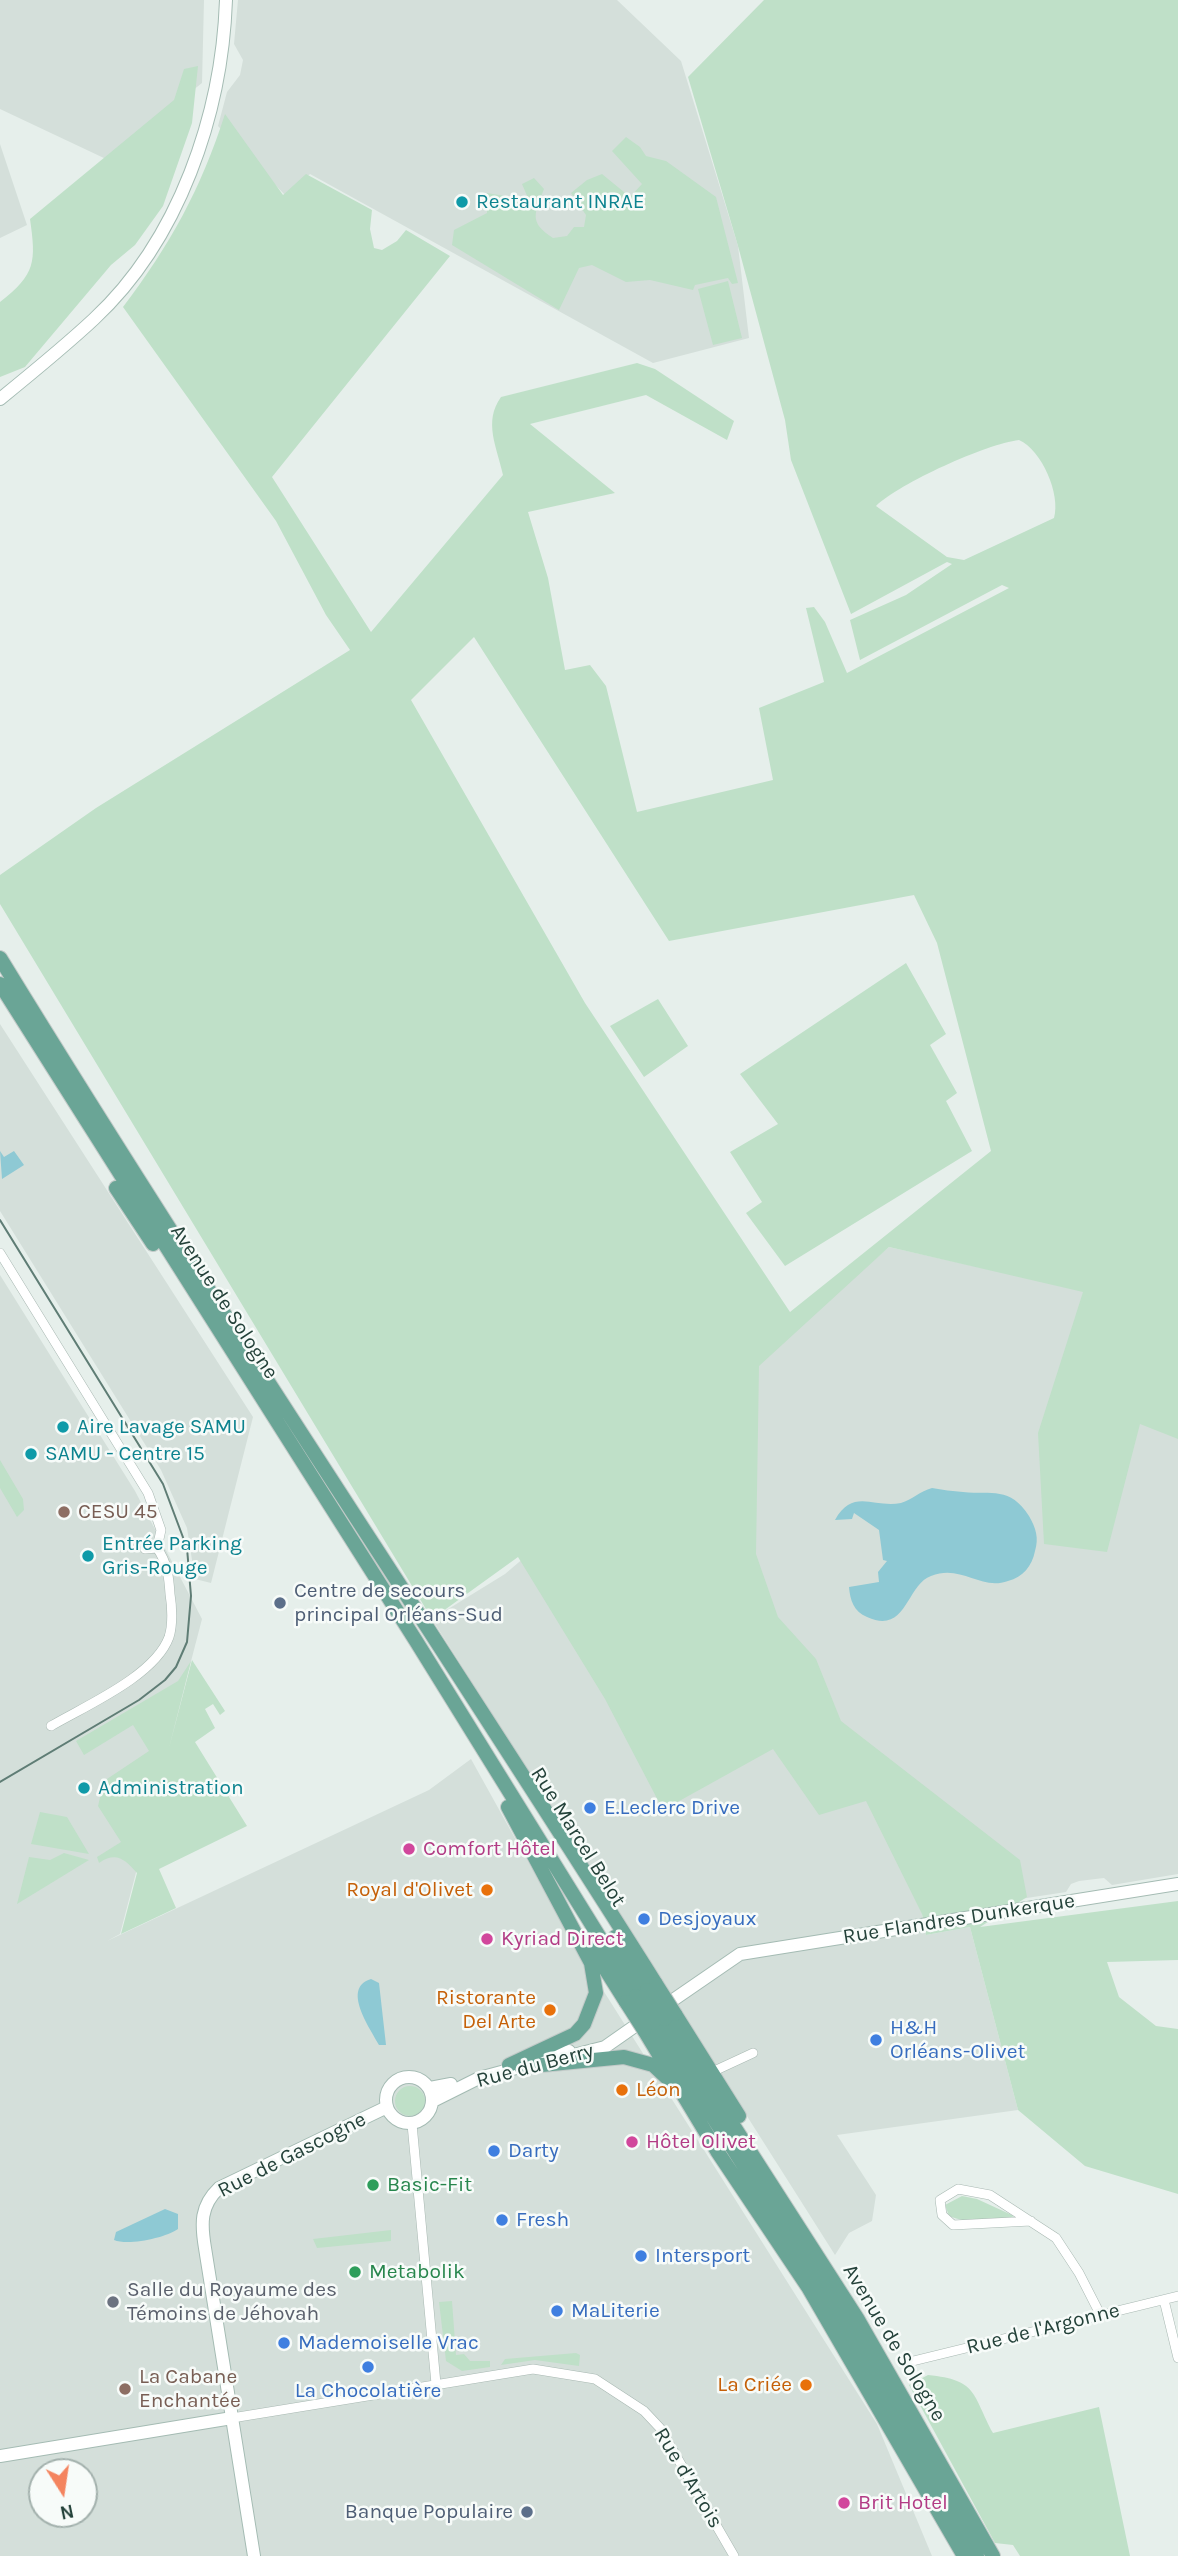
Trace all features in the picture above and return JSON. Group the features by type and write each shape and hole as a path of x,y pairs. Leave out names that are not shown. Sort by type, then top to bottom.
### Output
{"main road":[{"name":"Avenue de Sologne","path":"2,967 201,1305 416,1641"},
{"name":"Rue Marcel Belot","path":"2,967 370,1540 641,1993 654,2023 748,2159"},
{"path":"0,999 138,1225 201,1305"},
{"name":"Rue Marcel Belot","path":"416,1641 641,1993"},
{"path":"416,1641 561,1904 591,1963 596,1980 593,2005 584,2024 575,2034 515,2066"},
{"path":"561,1904 641,1993 706,2134"},
{"path":"654,2023 712,2072 850,2295 870,2341"},
{"path":"515,2066 609,2057 640,2060 666,2076 808,2287 964,2556"},
{"name":"Avenue de Sologne","path":"748,2159 870,2341 993,2556"},
{"name":"Avenue de Sologne","path":"748,2159 977,2556"},
{"path":"887,2424 955,2556"}],"street":[{"path":"0,399 95,319 121,290 165,228 203,140 214,102 220,76 226,0"},
{"path":"0,1253 148,1493 161,1530 157,1548 164,1558 169,1576 169,1636 156,1659 134,1677 51,1726"},
{"path":"145,1549 157,1548"},
{"name":"Rue Flandres Dunkerque","path":"740,1954 1178,1884"},
{"name":"Rue du Berry","path":"431,2095 443,2088 595,2045 654,2023 740,1954"},
{"path":"712,2072 753,2053"},
{"path":"401,2078 420,2079 431,2095 428,2115 412,2124 394,2118 387,2107 387,2093 401,2078"},
{"name":"Rue de Gascogne","path":"254,2556 201,2225 206,2203 219,2188 387,2107"},
{"path":"412,2124 436,2384"},
{"path":"1031,2221 953,2225 942,2216 940,2200 957,2189 990,2195 1031,2221 1056,2238 1079,2273 1100,2314"},
{"name":"Rue de l'Argonne","path":"909,2362 1178,2297"},
{"path":"1164,2300 1178,2358"},
{"name":"Rue d'Artois","path":"232,2418 533,2369 595,2379 644,2411 660,2428 733,2556"},
{"path":"0,2456 232,2418"}],"shaded area":[{"path":"0,0 204,0 202,83 106,159 0,109"},
{"path":"238,0 617,0 681,61 738,246 749,338 653,363 310,174 286,196 218,126 227,92 240,75 243,60 234,44"},
{"path":"0,144 27,225 0,238"},
{"path":"0,1024 253,1417 211,1583 195,1579 187,1528 161,1470 0,1211"},
{"path":"889,1247 1178,1312 1178,1874 1112,1885 1104,1878 1079,1881 1071,1884 1066,1892 922,1914 926,1935 970,1927 1018,2110 837,2135 876,2195 872,2221 849,2233 835,2255 432,1619 505,1574"},
{"path":"0,1275 135,1491 202,1619 120,1934 107,1941 429,1790 471,1759 572,1941 877,2424 932,2556 0,2556"}],"green space":[{"path":"764,0 1178,0 1178,1439 1140,1424 1107,1552 1044,1544 1038,1433 1083,1292 889,1247 759,1366 756,1554 778,1617 816,1659 841,1721 1020,1860 1027,1897 980,1927 1178,1901 1178,1960 1107,1962 1119,1997 1156,2026 1178,2029 1178,2194 1085,2166 1018,2110 970,1927 926,1935 922,1914 866,1801 819,1815 773,1749 663,1810 605,1699 518,1557 432,1619 0,904 0,875 96,808 350,650 326,615 276,521 123,307 183,215 206,167 225,114 283,195 306,174 372,210 370,229 374,248 382,250 397,241 406,230 450,256 272,477 371,632 503,475 492,425 501,397 637,363 655,369 734,421 727,440 646,395 530,424 615,493 528,512 548,578 565,670 590,665 606,686 637,812 773,780 759,708 824,682 806,608 814,607 825,622 847,673 1009,588 1002,585 860,660 850,620 906,595 952,564 947,562 851,614 791,460 785,420 738,246 688,77","holes":["1019,440 1035,453 1048,474 1055,498 1054,518 964,560 947,557 876,506 904,487 944,466 986,449","474,637 669,941 914,895 937,943 991,1151 790,1312 585,1003 411,700"]},
{"path":"198,66 192,123 163,206 135,245 111,265 25,367 0,377 0,302 21,283 31,266 33,246 30,219 174,100 184,69"},
{"path":"626,137 640,147 646,156 666,161 716,197 738,283 732,284 728,278 695,285 693,290 650,280 626,282 592,265 579,268 559,310 452,245 454,230 487,213 487,193 505,196 523,204 528,198 522,184 534,178 544,189 536,216 545,232 553,238 567,236 574,227 584,227 586,215 571,193 587,180 602,174 630,197 642,184 612,151"},
{"path":"728,281 742,338 713,345 698,289"},
{"path":"906,963 946,1034 930,1045 957,1093 946,1101 972,1151 785,1266 746,1213 762,1202 730,1152 778,1124 740,1074"},
{"path":"658,999 688,1046 644,1077 610,1026"},
{"path":"0,1460 23,1499 24,1510 17,1517 0,1488"},
{"path":"192,1660 225,1711 220,1715 213,1704 205,1709 215,1728 195,1742 247,1826 159,1869 176,1908 121,1934 137,1873 129,1864 116,1857 99,1863 97,1857 121,1842 98,1806 104,1781 149,1751 133,1725 84,1755 76,1741 178,1681 191,1661 169,1748"},
{"path":"40,1812 67,1817 89,1854 31,1844"},
{"path":"64,1853 89,1860 17,1904 29,1857 50,1860"},
{"path":"410,2086 421,2090 425,2101 421,2112 410,2116 399,2112 395,2101 399,2090"},
{"path":"962,2196 977,2199 1014,2216 999,2221 982,2222 949,2216 945,2205"},
{"path":"391,2230 391,2241 317,2248 313,2239"},
{"path":"452,2301 456,2355 464,2354 470,2361 490,2361 490,2367 462,2371 446,2361 439,2302"},
{"path":"576,2353 580,2355 579,2366 535,2360 501,2365 505,2359"},
{"path":"928,2375 944,2377 965,2385 976,2399 993,2433 1099,2407 1130,2556 1020,2556 1013,2545 995,2543 909,2385"}],"water":[{"path":"0,1151 4,1157 14,1151 24,1165 2,1179"},
{"path":"932,1488 1000,1494 1015,1500 1029,1516 1035,1529 1037,1542 1032,1561 1018,1577 998,1583 952,1573 931,1576 916,1589 905,1607 890,1619 880,1621 863,1615 854,1605 849,1587 879,1582 878,1572 887,1561 883,1560 879,1530 854,1513 852,1519 835,1520 849,1504 865,1501 901,1503"},
{"path":"371,1979 379,1983 386,2045 379,2045 360,2009 358,1991 362,1984"},
{"path":"165,2209 178,2214 178,2229 146,2240 114,2240 116,2232"}],"tram line":[{"path":"0,1220 163,1484 187,1548 191,1596 187,1642 176,1667 165,1680 139,1700 0,1782"}],"place":[{"name":"Restaurant INRAE","path":"462,202"},
{"name":"Aire Lavage SAMU","path":"63,1427"},
{"name":"SAMU - Centre 15","path":"31,1454"},
{"name":"CESU 45","path":"64,1512"},
{"name":"Entrée Parking Gris-Rouge","path":"88,1556"},
{"name":"Centre de secours principal Orléans-Sud","path":"280,1603"},
{"name":"Administration","path":"84,1788"},
{"name":"E.Leclerc Drive","path":"590,1808"},
{"name":"Comfort Hôtel","path":"409,1849"},
{"name":"Royal d'Olivet","path":"487,1890"},
{"name":"Desjoyaux","path":"644,1919"},
{"name":"Kyriad Direct","path":"487,1939"},
{"name":"Ristorante Del Arte","path":"550,2010"},
{"name":"H&H Orléans-Olivet","path":"876,2040"},
{"name":"Léon","path":"622,2090"},
{"name":"Hôtel Olivet","path":"632,2142"},
{"name":"Darty","path":"494,2151"},
{"name":"Basic-Fit","path":"373,2185"},
{"name":"Fresh","path":"502,2220"},
{"name":"Intersport","path":"641,2256"},
{"name":"Metabolik","path":"355,2272"},
{"name":"Salle du Royaume des Témoins de Jéhovah","path":"113,2302"},
{"name":"MaLiterie","path":"557,2311"},
{"name":"Mademoiselle Vrac","path":"284,2343"},
{"name":"La Chocolatière","path":"368,2367"},
{"name":"La Criée","path":"806,2385"},
{"name":"La Cabane Enchantée","path":"125,2389"},
{"name":"Brit Hotel","path":"844,2503"},
{"name":"Banque Populaire","path":"527,2512"}]}
